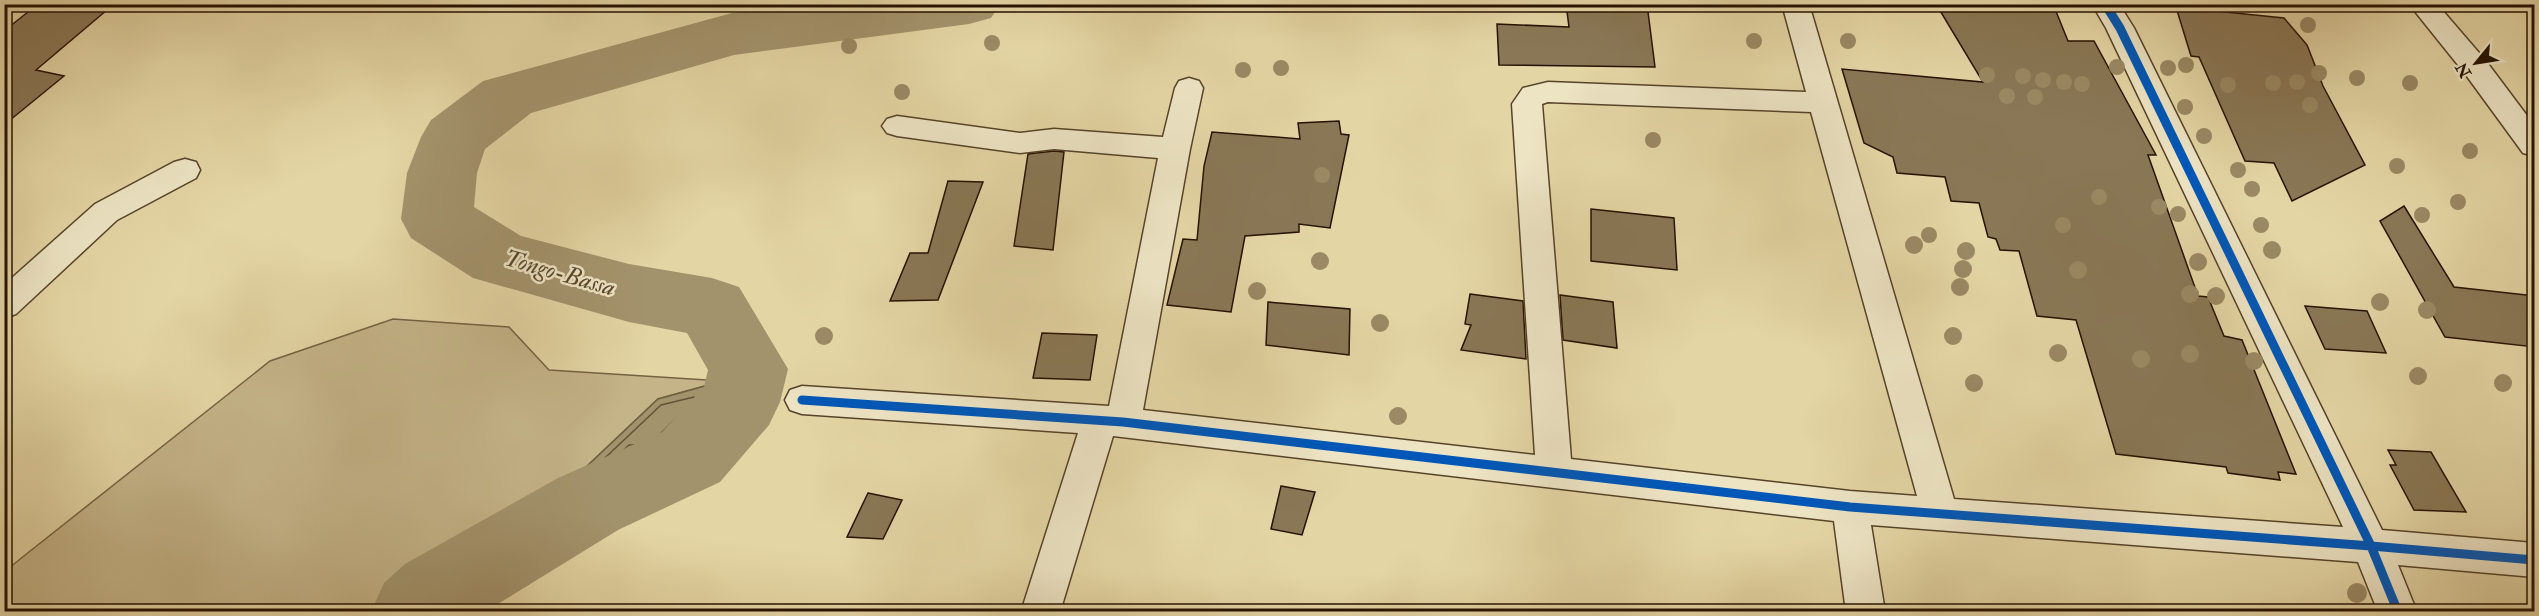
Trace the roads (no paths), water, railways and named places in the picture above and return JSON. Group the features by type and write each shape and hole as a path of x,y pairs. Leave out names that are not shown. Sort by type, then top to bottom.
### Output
{"street":[{"path":"1795,4 1940,514"},
{"path":"2106,4 2120,28 2371,546 2398,612"},
{"path":"2422,4 2476,68 2535,146"},
{"path":"1040,612 1112,421 1189,88"},
{"path":"1554,472 1527,104 1533,95 1548,92 1824,103"},
{"path":"897,126 1020,143 1054,139 1175,149"},
{"path":"4,305 106,212 185,170"},
{"path":"802,400 1112,421 1850,507 2535,560"},
{"path":"1850,507 1866,612"}],"water":[{"path":"723,381 486,611 434,611 658,399"}],"waterway":[{"name":"Tongo-Bassa","path":"416,612 437,593 588,504 691,457 740,402 748,369 712,308 629,293 499,258 437,219 442,173 455,137 507,97 732,34 969,4"}]}
